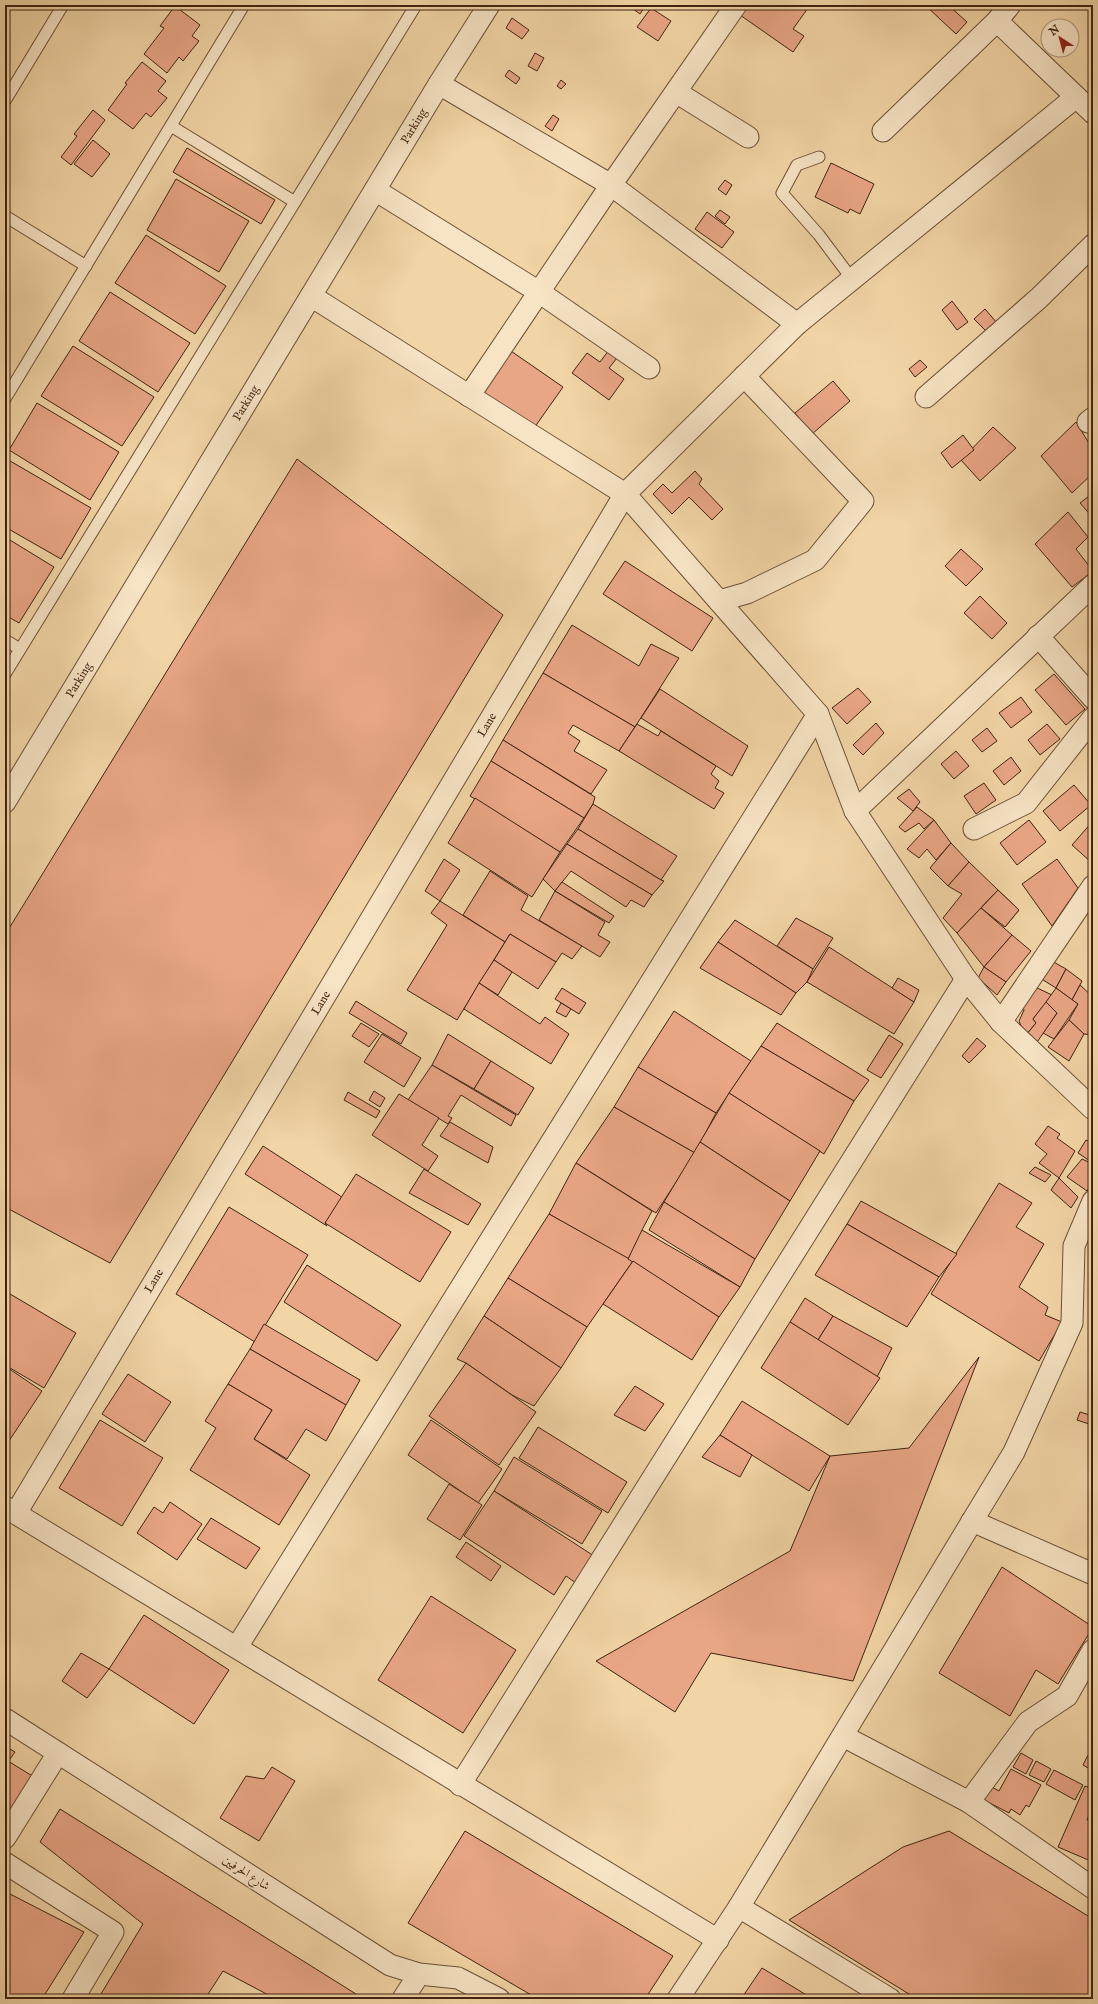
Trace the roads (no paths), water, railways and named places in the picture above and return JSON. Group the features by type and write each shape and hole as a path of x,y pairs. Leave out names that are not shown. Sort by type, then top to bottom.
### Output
{"street":[{"name":"Parking","path":"5,802 439,84 489,5"},
{"path":"469,396 611,185 736,5"},
{"path":"882,131 996,21 1010,5"},
{"path":"996,21 1093,113"},
{"path":"439,84 611,185 797,324"},
{"path":"676,92 748,137"},
{"name":"Lane","path":"10,1510 625,494 797,324 1076,97"},
{"path":"375,190 539,292 649,368"},
{"path":"926,397 1039,298 1093,245"},
{"path":"311,296 625,494 818,714 855,811 966,979 1001,1022 1093,1108"},
{"path":"719,601 748,593 815,560 863,501 744,376"},
{"path":"855,811 1093,585"},
{"path":"1038,636 1093,698"},
{"path":"238,1647 818,714"},
{"path":"974,829 1026,803 1093,718"},
{"path":"1001,1022 1093,886"},
{"path":"460,1784 966,979"},
{"path":"678,1999 739,1907 1014,1452 1072,1323 1074,1246 1093,1201"},
{"path":"10,1510 238,1647 460,1784 718,1940"},
{"path":"972,1521 1093,1574"},
{"path":"969,1802 1028,1722 1067,1696 1093,1650"},
{"name":"شارع الحرفيين","path":"5,1719 390,1965 419,1974 458,1978 499,1999"},
{"path":"843,1736 969,1802 1093,1888"},
{"path":"5,1838 58,1753"},
{"path":"5,1862 113,1932 73,1999"},
{"path":"739,1907 890,1999"},
{"path":"403,1999 419,1974"}],"lane":[{"path":"5,101 63,5"},
{"path":"5,399 244,5"},
{"path":"5,674 416,5"},
{"path":"171,126 295,202"},
{"path":"819,157 797,165 782,193 819,235 852,279"},
{"path":"5,216 86,266"},
{"path":"5,640 20,649"}]}
